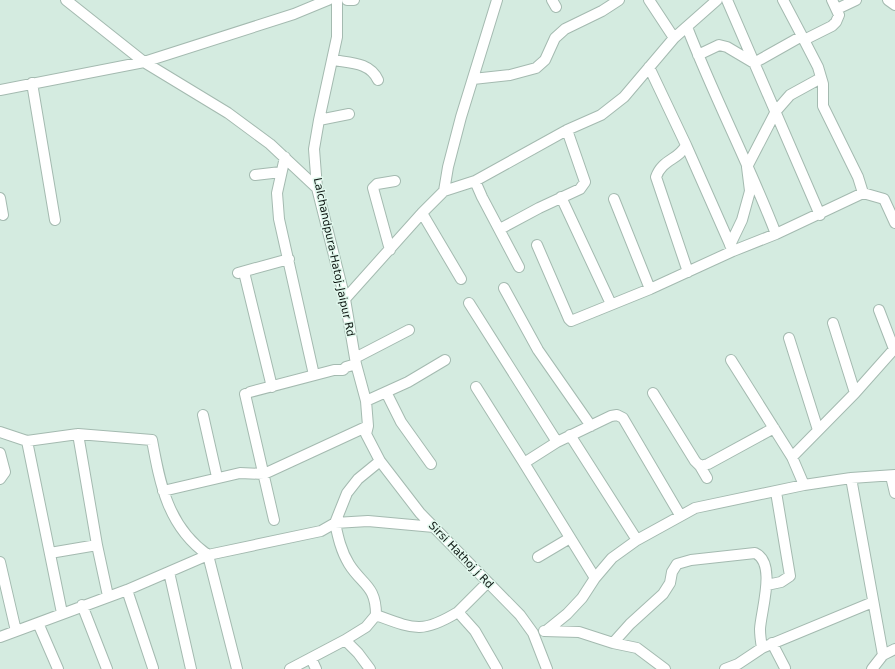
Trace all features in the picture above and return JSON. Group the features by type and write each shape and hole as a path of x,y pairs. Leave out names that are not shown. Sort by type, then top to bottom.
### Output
{"street":[{"path":"66,0 144,62 228,113 270,144 317,188"},
{"path":"0,90 144,62 294,14 328,0"},
{"name":"Lalchandpura-Hatoj-Jaipur Rd","path":"337,0 337,37 314,149 317,188 345,299 353,363 366,402 368,426 366,434 370,442"},
{"path":"347,0 354,0"},
{"path":"444,191 448,167 497,0"},
{"path":"473,79 510,75 536,68 545,60 555,38 565,29 602,11 619,0"},
{"path":"649,0 674,38"},
{"path":"345,299 422,213 444,191 475,181 567,130 601,115 624,97 674,38 717,0"},
{"path":"727,0 820,214"},
{"path":"783,0 803,38 821,78 823,84 823,106 858,176 863,194"},
{"path":"754,63 836,22 839,15 835,4 856,0"},
{"path":"888,0 895,6"},
{"path":"687,27 776,234"},
{"path":"698,55 719,45 727,47 754,63"},
{"path":"333,60 371,69 378,80"},
{"path":"649,67 686,145 731,248"},
{"path":"731,248 742,220 750,191 747,168 776,111 790,95 821,78"},
{"path":"32,83 55,220"},
{"path":"319,120 349,114"},
{"path":"500,229 561,197 580,189 585,182 567,130"},
{"path":"686,145 683,150 665,163 659,170 656,177 688,272"},
{"path":"285,157 277,193 279,219 314,375"},
{"path":"254,175 281,172"},
{"path":"390,250 372,188 377,184 394,180"},
{"path":"475,181 519,267"},
{"path":"537,245 568,319 574,320 688,272 731,248 776,234 863,194 884,199 895,223"},
{"path":"561,197 611,304"},
{"path":"0,198 3,215"},
{"path":"614,199 650,289"},
{"path":"422,213 461,279"},
{"path":"272,386 241,272 289,260"},
{"path":"504,288 538,350 591,426"},
{"path":"470,303 557,442"},
{"path":"792,457 855,393 894,348 879,310"},
{"path":"833,323 855,393"},
{"path":"274,520 248,393 334,370 343,370 409,330"},
{"path":"789,338 818,430"},
{"path":"366,402 408,382 445,360"},
{"path":"732,360 792,457 804,485"},
{"path":"476,387 595,578"},
{"path":"386,392 401,422 431,464"},
{"path":"653,393 695,461 700,466 706,478"},
{"path":"524,463 570,435 617,414 623,418 680,516"},
{"path":"203,415 217,477"},
{"path":"163,491 217,477 240,473 264,474 368,426"},
{"path":"700,466 708,464 774,428"},
{"path":"0,432 28,441 78,434 152,440 163,491 174,518 194,545 208,555 237,669"},
{"path":"78,434 97,545 108,596"},
{"path":"570,435 637,540"},
{"path":"28,441 62,613"},
{"name":"Sirsi Hathoj j Rd","path":"370,442 380,461 420,513 520,615 533,633 547,669"},
{"path":"0,453 5,472 0,479"},
{"path":"290,669 345,640 366,627 376,615 376,605 372,592 350,566 342,551 335,523 347,493 358,479 380,461"},
{"path":"546,631 567,614 577,603 612,558 637,540 695,508 804,485 851,478 893,476 895,493"},
{"path":"851,478 883,655"},
{"path":"767,585 782,582 790,576 776,492"},
{"path":"0,637 82,605 127,590 208,555 321,531 335,523 368,521 434,527"},
{"path":"538,557 570,538"},
{"path":"50,553 97,545"},
{"path":"613,643 630,624 663,594 670,583 672,572 678,564 691,560 755,553 763,560 767,585 760,630 762,648"},
{"path":"0,562 16,631"},
{"path":"169,572 191,669"},
{"path":"376,615 404,626 422,628 438,624 458,612 487,583"},
{"path":"127,590 153,668"},
{"path":"725,669 737,667 762,648 772,643 873,602"},
{"path":"82,605 106,669"},
{"path":"458,612 475,630 497,669"},
{"path":"38,623 58,669"},
{"path":"533,633 546,631 579,632 613,643 637,648 665,669"},
{"path":"345,640 358,653 370,669"},
{"path":"772,643 785,668"},
{"path":"872,669 883,655 895,649"},
{"path":"311,658 316,669"}]}
